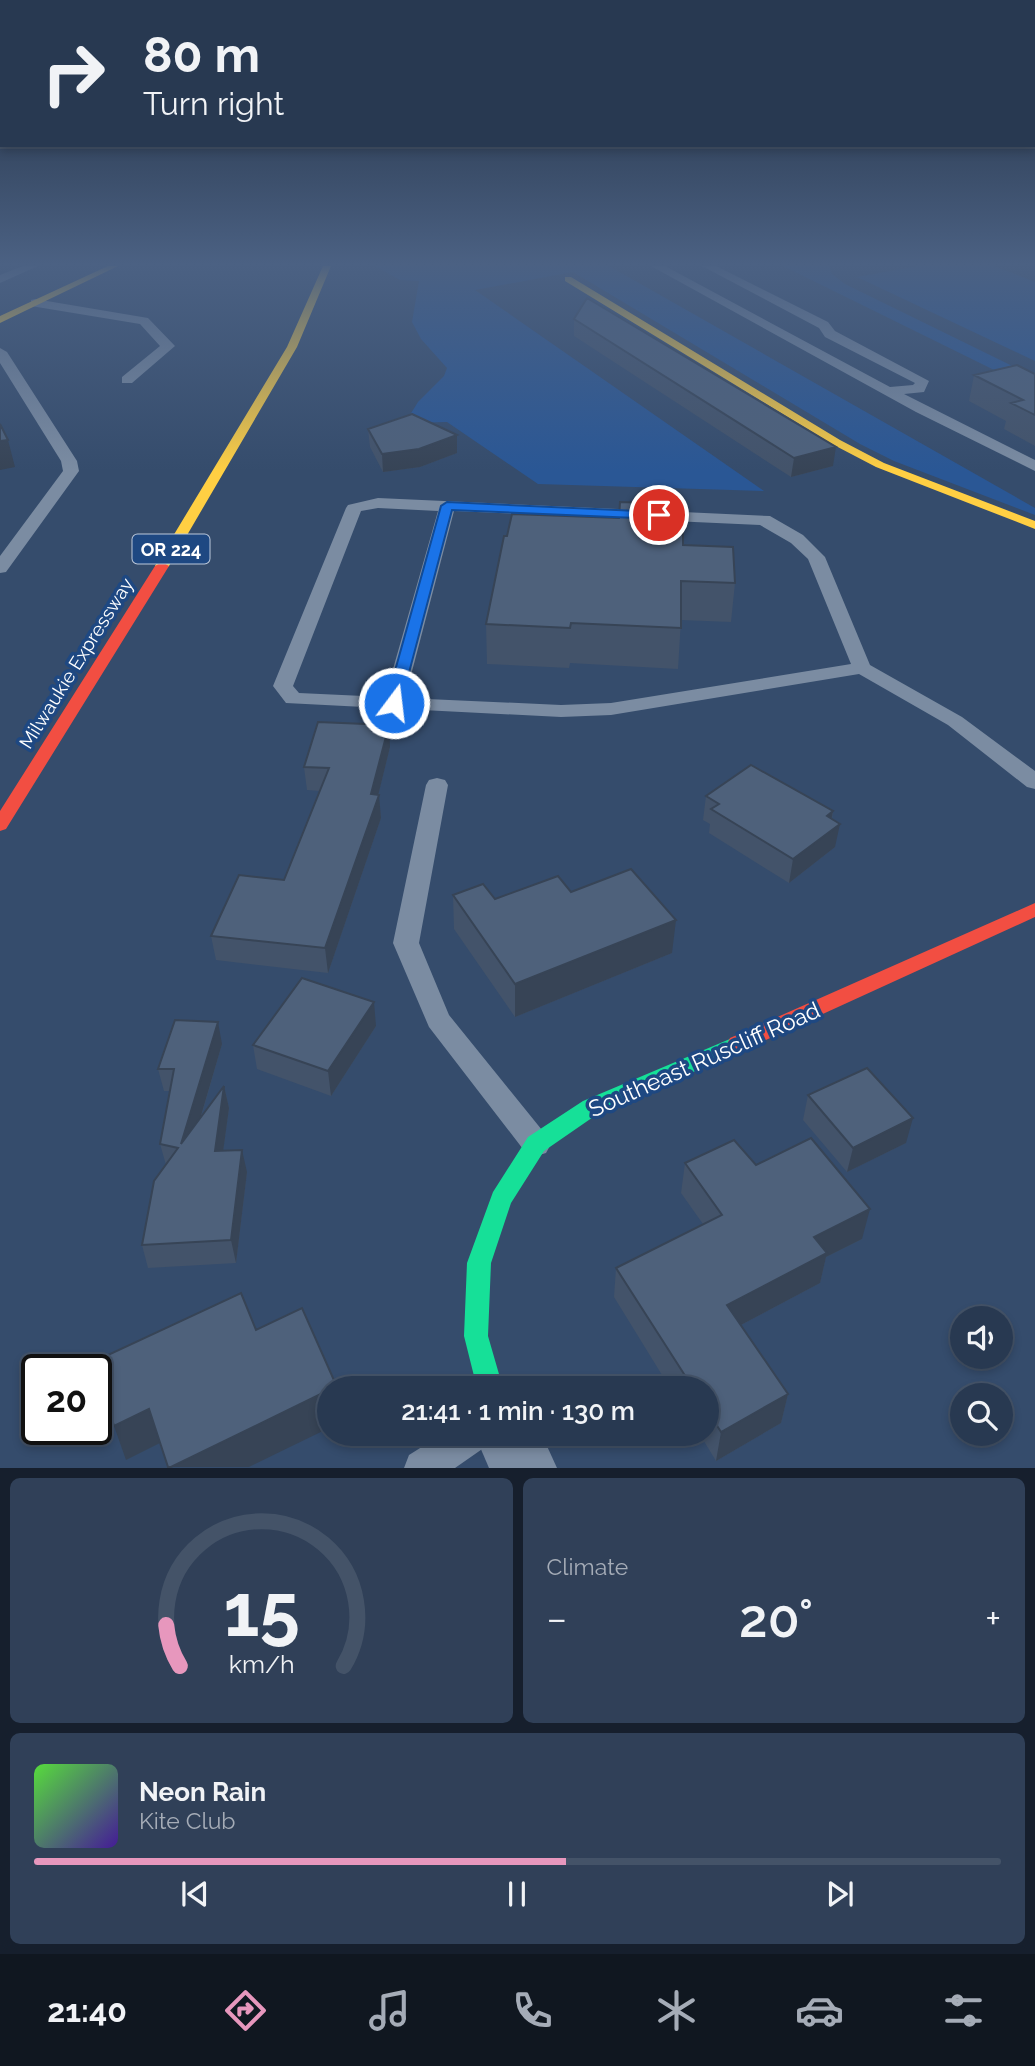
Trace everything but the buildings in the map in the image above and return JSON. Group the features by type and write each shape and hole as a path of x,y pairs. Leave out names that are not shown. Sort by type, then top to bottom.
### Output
{"main road":[{"name":"Milwaukie Expressway","path":"0,825 154,579 297,335"},
{"path":"661,335 869,459 1035,525"},
{"name":"Southeast Ruscliff Road","path":"487,1376 476,1336 479,1263 501,1199 536,1144 591,1107 1035,909"}],"street":[{"path":"513,1446 524,1468"}],"lane":[{"path":"127,380 168,346 157,335"},
{"path":"784,335 1035,466"},
{"path":"831,335 922,381 919,389 889,391"},
{"path":"0,352 69,461 71,471 0,568"},
{"path":"862,668 611,709 561,711 293,699 283,686 354,508 378,503 764,520 797,539 816,557 862,668 955,722 1035,782"},
{"path":"394,703 447,506"},
{"path":"437,785 406,943 438,1020 536,1144"},
{"path":"422,1468 456,1446"}],"shaded area":[{"path":"419,335 539,335 764,491 538,484 447,422 405,423 418,402 444,376 447,368"},
{"path":"677,335 730,335 1035,508 1035,515 894,461 860,444"},
{"path":"922,335 948,335 1035,377 1035,390"},
{"path":"979,335 1035,335 1035,361"}],"traffic: fast":[{"path":"487,1376 476,1336 479,1263 501,1199 536,1144 591,1107 737,1044"}],"traffic: slow":[{"path":"162,566 297,335"},
{"path":"659,335 836,442 880,465 1035,525"}],"traffic: jam":[{"path":"0,825 162,566"},
{"path":"737,1044 1035,909"}],"route":[{"path":"394,703 447,506 659,515"}]}
